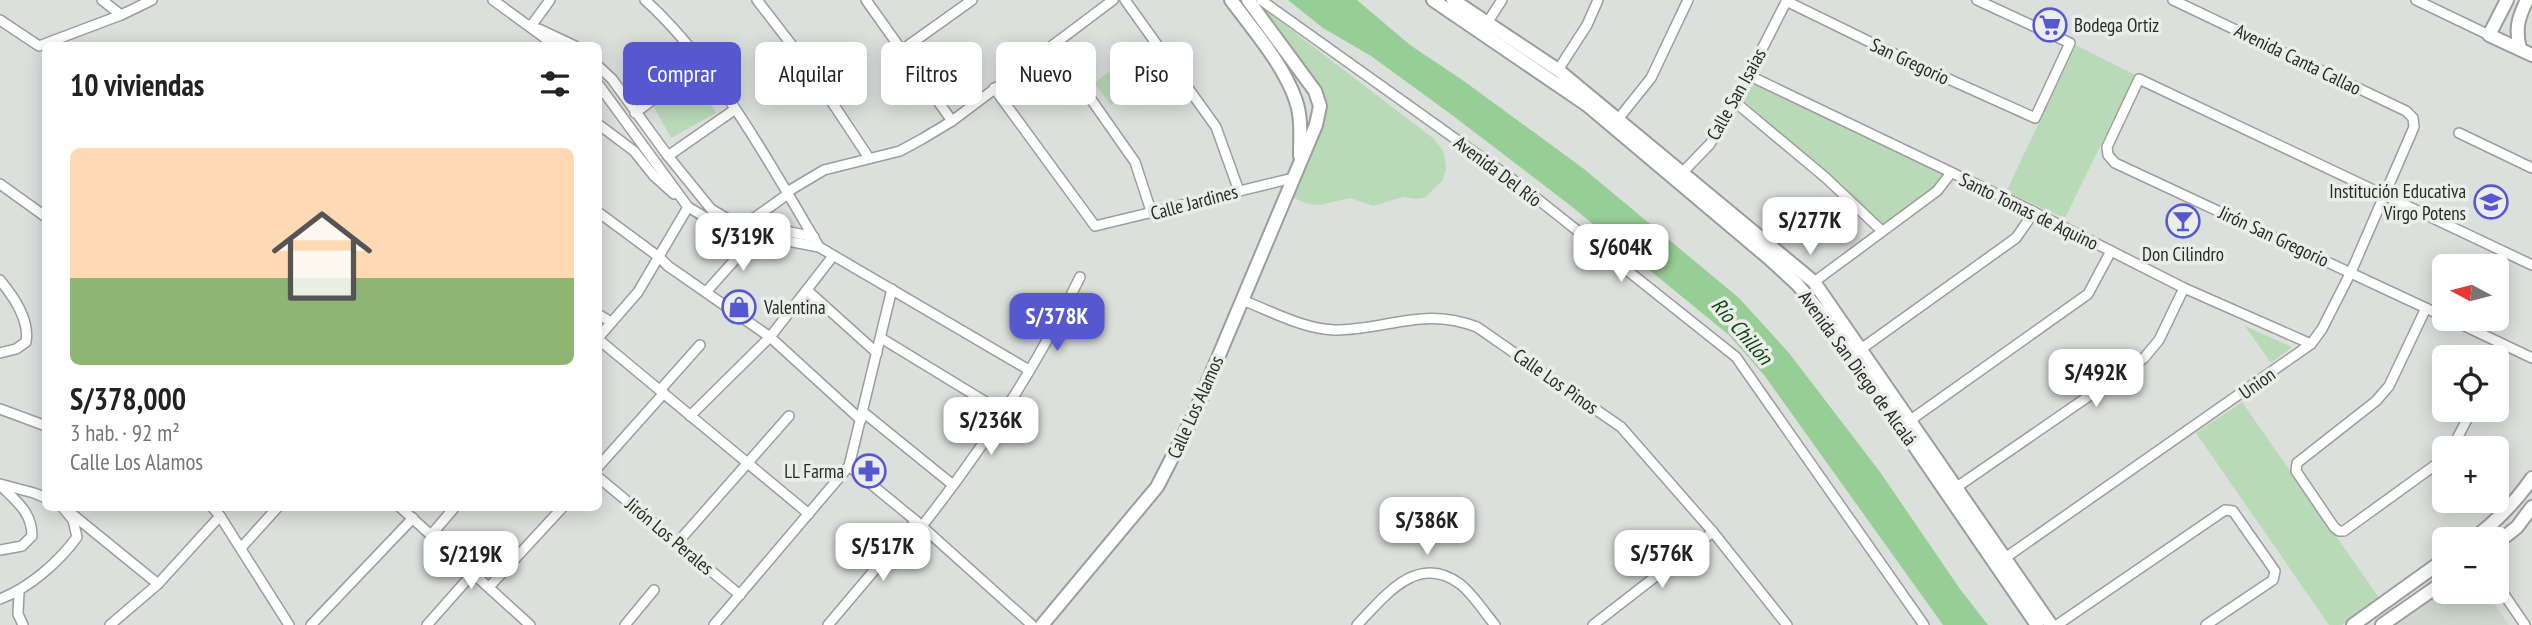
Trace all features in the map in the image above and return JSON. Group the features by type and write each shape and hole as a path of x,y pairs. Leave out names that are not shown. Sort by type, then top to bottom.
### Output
{"main road":[{"path":"1231,0 1282,73 1296,101 1300,122 1300,160"},
{"name":"Calle Los Alamos","path":"1042,625 1157,487 1193,417 1316,125 1320,106 1315,91 1248,0"},
{"name":"Avenida San Diego de Alcalá","path":"1433,0 1587,105 1814,282 1861,349 1906,423"},
{"name":"Avenida San Diego de Alcalá","path":"1453,0 1558,70 1619,118 1797,284 1906,423 1952,490 2037,625"},
{"path":"2507,0 2489,35 2532,55"},
{"path":"2520,49 2516,33 2517,22 2527,0"},
{"path":"2490,527 2531,484"},
{"name":"Avenida San Diego de Alcalá","path":"1952,490 2005,558 2051,625"},
{"path":"2509,533 2532,507"},
{"path":"2353,625 2432,568"},
{"path":"2382,625 2432,590"}],"street":[{"path":"102,0 121,15"},
{"path":"50,42 121,15 152,0"},
{"path":"493,0 551,42"},
{"path":"531,26 551,0"},
{"path":"645,0 666,19 684,42"},
{"path":"757,0 808,66 869,158"},
{"path":"866,0 896,42"},
{"path":"913,42 972,0"},
{"path":"1057,42 1113,0"},
{"path":"1125,0 1216,127 1238,191"},
{"name":"Avenida Del Río","path":"1261,0 1520,186 1736,357 1924,625"},
{"path":"1487,23 1502,0"},
{"path":"1558,70 1587,25 1598,0"},
{"path":"1619,118 1651,78 1688,0"},
{"name":"Calle San Isaias","path":"1679,176 1710,144 1735,102 1787,0"},
{"name":"San Gregorio","path":"1787,0 1913,64 2035,118 2070,43 1977,0"},
{"name":"Avenida Canta Callao","path":"2173,0 2406,111 2413,118 2414,127"},
{"path":"2416,0 2489,35"},
{"path":"1,21 39,46 42,45"},
{"path":"531,26 566,42"},
{"path":"602,70 612,79 635,113 711,209 726,218 814,237"},
{"name":"Santo Tomas de Aquino","path":"1748,75 2034,212 2184,288 2311,344"},
{"name":"Jirón San Gregorio","path":"2385,196 2139,79 2108,143 2107,151 2115,163 2432,311"},
{"path":"747,223 824,170 900,151 952,121 994,88"},
{"name":"Calle Jardines","path":"994,88 1094,226 1293,178"},
{"path":"602,89 687,206"},
{"path":"1735,102 1826,178 1882,231"},
{"path":"635,113 646,105"},
{"path":"730,105 819,247"},
{"path":"941,105 952,121"},
{"path":"1095,105 1135,162 1152,214"},
{"path":"668,156 734,110"},
{"path":"602,127 623,142 654,176 687,206 719,227 819,247 1029,370"},
{"name":"Union","path":"2005,558 2311,344 2322,329 2351,272 2414,127"},
{"path":"2459,133 2532,168"},
{"path":"1814,282 1937,191 1951,173"},
{"path":"0,184 42,214"},
{"path":"2385,196 2532,265"},
{"path":"602,333 638,292 687,206"},
{"path":"1861,349 2016,238 2034,212"},
{"path":"602,215 668,266 770,337 862,416 953,485"},
{"path":"706,292 757,235"},
{"path":"1906,423 2088,294 2111,251"},
{"path":"690,416 770,337 832,256"},
{"path":"828,625 953,485 1004,413 1063,312 1080,277"},
{"path":"0,280 10,292 25,320 28,332 26,342 16,349 0,353"},
{"path":"1952,490 2144,358 2159,340 2184,288"},
{"path":"714,625 849,466 892,289"},
{"path":"807,290 877,353"},
{"name":"Calle Los Pinos","path":"1242,300 1313,327 1331,330 1439,317 1460,320 1478,327 1621,427 1713,532 1787,625"},
{"path":"2426,308 2389,386 2376,401 2297,463 2296,471 2327,516 2339,531 2344,531 2432,467"},
{"path":"602,317 611,323"},
{"name":"Jirón San Gregorio","path":"2472,331 2501,345"},
{"path":"881,338 1004,413"},
{"path":"602,341 808,514"},
{"path":"602,462 700,345"},
{"name":"Jirón San Gregorio","path":"2509,348 2532,358"},
{"path":"0,409 42,425"},
{"path":"678,542 789,416"},
{"path":"849,466 919,523 1032,625"},
{"name":"Jirón Los Perales","path":"602,480 740,596"},
{"path":"0,484 42,497"},
{"path":"0,484 26,512 32,523 32,536 22,546 0,550"},
{"path":"2057,625 2225,510 2234,511 2275,571 2275,575 2273,580 2206,625"},
{"path":"0,599 19,592 62,557 77,537 73,520 67,511"},
{"path":"69,511 158,584"},
{"path":"216,511 289,625"},
{"path":"241,548 273,511"},
{"path":"405,511 530,625"},
{"path":"431,535 451,511"},
{"path":"489,587 559,511"},
{"path":"110,625 158,584 220,516"},
{"path":"311,625 413,518"},
{"path":"1593,625 1713,532"},
{"path":"1357,625 1392,588 1410,577 1429,572 1447,576 1461,585 1495,625"},
{"path":"427,625 473,573"},
{"path":"625,625 654,590"},
{"path":"19,592 18,614 23,625"},
{"path":"2509,602 2525,625"}],"shaded area":[{"path":"1259,5 1434,139 1444,152 1446,168 1443,180 1426,197 1403,197 1373,206 1350,198 1320,205 1308,204 1291,197 1328,104"},
{"path":"2076,45 2135,75 2065,218 2006,192"},
{"path":"1110,71 1110,104 1096,86 1096,82"},
{"path":"1750,79 1945,175 1933,189 1883,227 1739,102"},
{"path":"653,105 712,105 716,113 671,138"},
{"path":"2245,326 2292,347 2271,363"},
{"path":"2242,402 2380,599 2342,625 2329,625 2196,433"},
{"path":"2432,599 2432,604 2494,604 2509,625 2397,625"}],"water":[{"name":"Río Chillón","path":"1288,0 1357,0 1410,45 1584,169 1739,298 1789,353 1880,472 1960,589 1988,625 1943,625 1764,375 1729,335 1571,206 1452,115 1371,56 1323,28"}],"place":[{"name":"Bodega Ortiz","path":"2050,25"},
{"name":"Institución Educativa Virgo Potens","path":"2491,202"},
{"name":"Don Cilindro","path":"2183,221"},
{"name":"Valentina","path":"739,307"},
{"name":"LL Farma","path":"869,471"}]}
